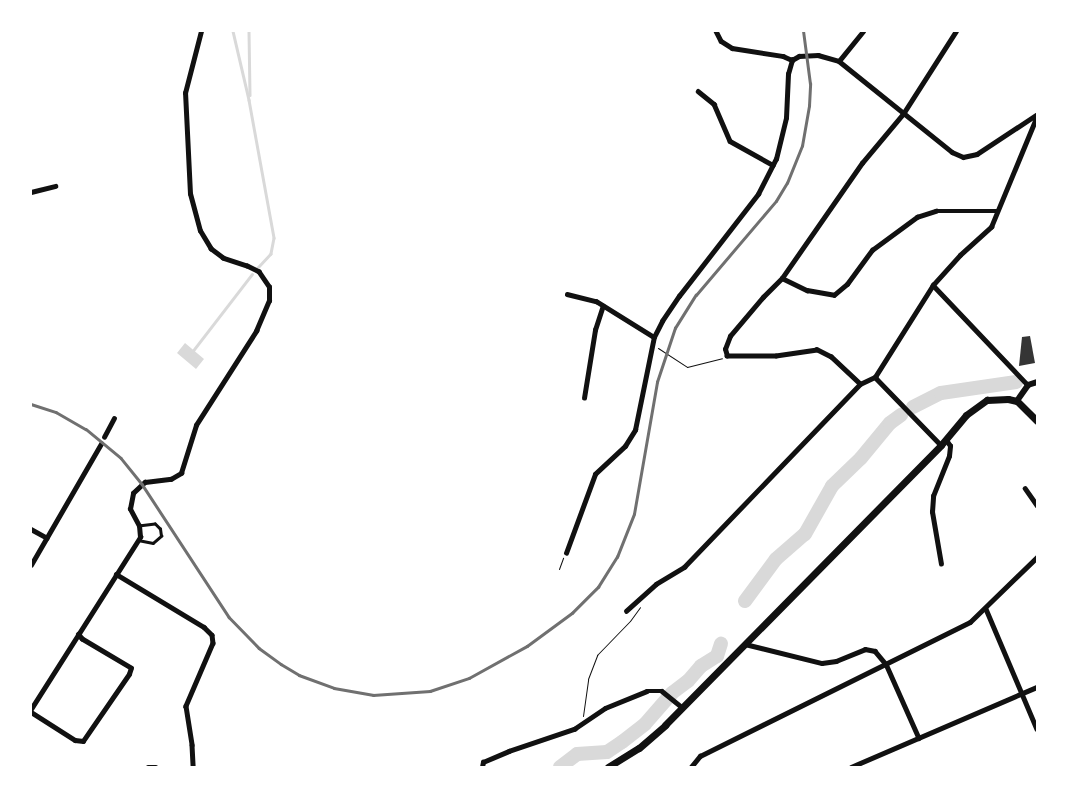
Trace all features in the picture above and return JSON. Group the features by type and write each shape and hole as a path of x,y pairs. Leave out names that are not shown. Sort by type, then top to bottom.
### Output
{"main road":[{"path":"608,767 639,748 682,707 943,442 966,415 987,400 997,398 1017,401 1037,421"}],"street":[{"path":"78,634 82,639 131,668 129,674 83,741 75,740 31,710 78,634 138,540 140,534 139,526 130,509 133,493 148,480 171,479 181,473 196,425 256,330 269,301 270,287 259,272 223,258 211,248 200,231 190,194 185,93 201,31"},
{"path":"716,31 722,41 732,48 782,56 792,60"},
{"path":"839,61 862,31"},
{"path":"860,384 830,357 818,350 776,356 727,356 725,349 730,336 782,278 862,163 903,114 956,31"},
{"path":"566,553 595,474 625,446 635,430 654,337 679,296 758,194 773,165 786,118 788,74 792,60 799,56 818,55 839,61 952,152 963,157 977,154 1037,115"},
{"path":"698,91 714,104 730,141 773,165"},
{"path":"626,611 656,584 684,567 860,384 875,378 933,285 960,255 991,227 1037,115"},
{"path":"31,192 54,186"},
{"path":"782,278 807,290 834,295 848,284 872,250 917,217 936,211 998,211"},
{"path":"933,285 1028,385"},
{"path":"567,294 596,301 654,337"},
{"path":"584,398 594,330 603,306"},
{"path":"875,378 943,442 950,446 949,456 933,496 932,512 941,564"},
{"path":"1017,401 1028,385 1037,382"},
{"path":"104,437 114,418"},
{"path":"31,565 100,444"},
{"path":"1025,488 1037,505"},
{"path":"31,529 48,538"},
{"path":"691,767 694,761 704,754 970,622 986,609 1037,557"},
{"path":"116,574 204,627 212,635 214,643 186,706 192,745 193,767"},
{"path":"986,609 1037,729"},
{"path":"745,644 822,662 836,661 865,650 875,651 886,664 919,738"},
{"path":"851,767 1037,687"},
{"path":"482,767 483,762 574,729 605,708 648,691 657,690 666,693 682,707"},
{"path":"148,767 156,767"}],"lane":[{"path":"138,540 142,543 153,543 161,536 160,529 155,524 139,526"}],"path":[{"path":"652,346 687,367 727,356"},
{"path":"559,569 566,553"},
{"path":"574,729 584,713 588,679 597,655 636,614 644,595"}],"shaded area":[{"path":"185,343 204,359 196,369 177,353"}],"building":[{"path":"1030,336 1035,363 1019,366 1022,337"}],"waterway":[{"path":"233,31 249,100 274,238 271,254 256,270"},
{"path":"249,31 250,95"},
{"path":"192,352 252,274"},
{"path":"913,407 941,393 1016,382"},
{"path":"745,601 776,559 805,534 832,486 861,458 890,423 901,415"},
{"path":"560,767 577,754 607,752 622,742 645,724 672,693 688,681 701,666 717,656 721,644"}],"railway":[{"path":"31,404 56,412 86,429 121,458 142,484 229,617 259,648 281,664 299,675 334,688 373,695 430,691 469,678 527,646 572,613 598,587 617,557 634,514 657,382 675,328 696,295 776,201 787,183 802,146 809,106 810,84 803,31"}]}
